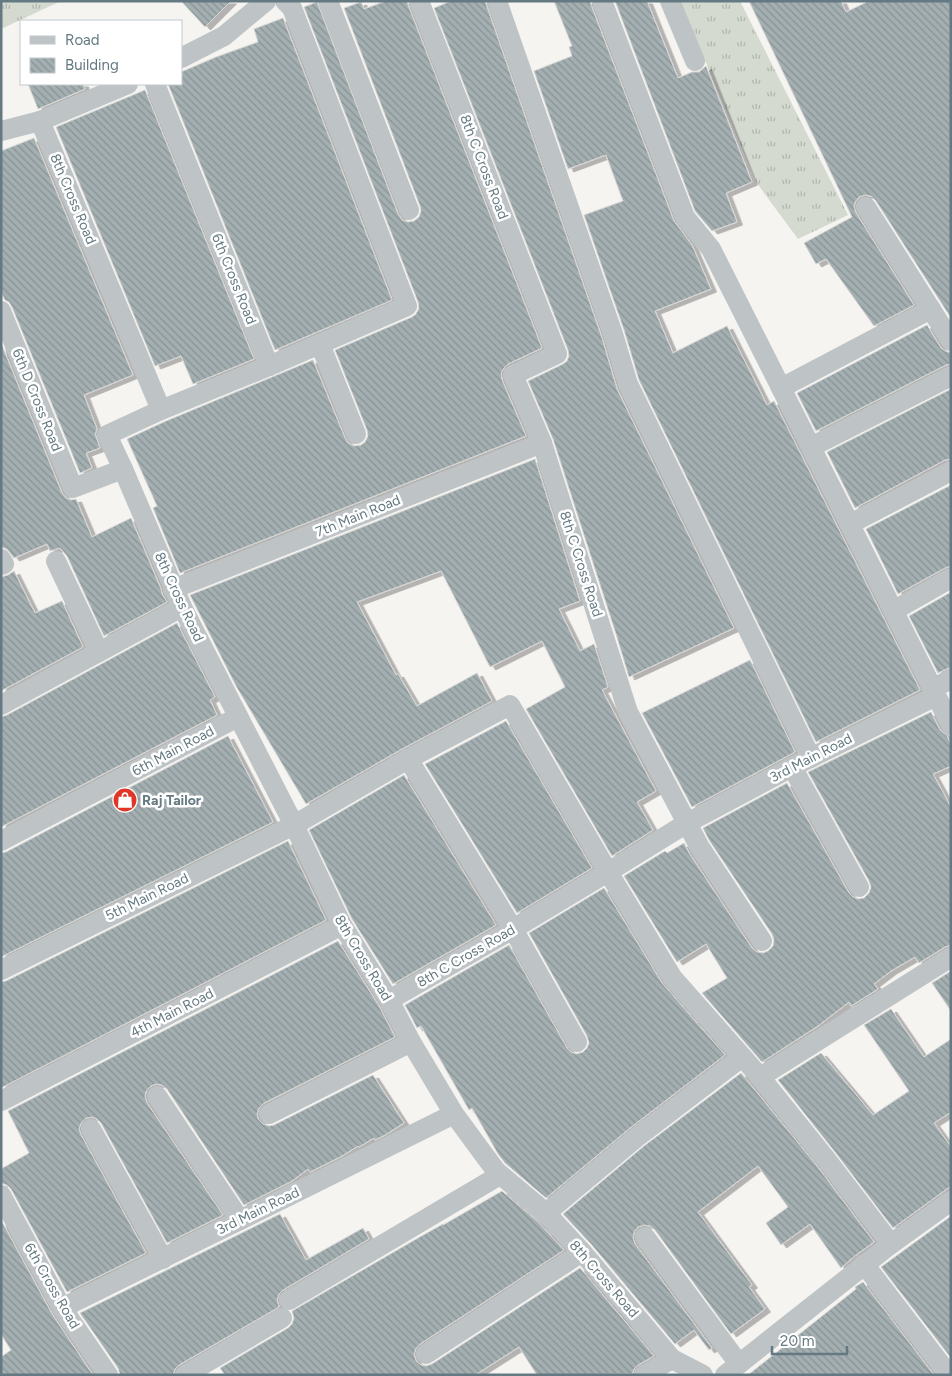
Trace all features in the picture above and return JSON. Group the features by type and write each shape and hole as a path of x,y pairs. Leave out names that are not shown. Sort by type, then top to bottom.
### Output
{"street":[{"path":"182,57 224,36 266,1"},
{"path":"161,410 269,366 407,306 292,8 285,1"},
{"path":"328,1 409,210"},
{"name":"8th C Cross Road","path":"389,1000 608,872 687,823 628,712 542,443 513,375 557,354 418,1"},
{"path":"497,1 613,334 628,384 811,758"},
{"path":"602,1 685,217 711,249 951,725"},
{"path":"670,1 695,61"},
{"path":"1,131 40,122 126,85"},
{"name":"6th Cross Road","path":"156,85 269,366"},
{"name":"8th Cross Road","path":"40,122 161,410 107,435 173,589 294,825 342,925 389,1000 411,1042 454,1114 500,1176 546,1213 582,1252 672,1359 703,1375"},
{"path":"866,207 951,341"},
{"path":"781,388 932,309"},
{"name":"6th D Cross Road","path":"1,311 73,488 123,469"},
{"path":"320,344 356,434"},
{"path":"810,447 951,376"},
{"name":"7th Main Road","path":"173,589 542,443"},
{"path":"850,524 951,471"},
{"path":"56,561 99,652"},
{"path":"893,611 951,578"},
{"path":"1,705 182,607"},
{"name":"3rd Main Road","path":"687,823 934,693 951,679"},
{"name":"5th Main Road","path":"1,970 294,825 408,759 510,705 608,872"},
{"name":"6th Main Road","path":"1,841 238,717"},
{"path":"408,759 512,929 577,1042"},
{"path":"792,767 859,887"},
{"path":"687,823 698,846 762,941"},
{"path":"608,872 672,977 760,1077 891,1244"},
{"name":"4th Main Road","path":"1,1101 342,925"},
{"path":"760,1077 951,957"},
{"path":"269,1114 411,1042"},
{"path":"546,1213 638,1137 742,1057"},
{"path":"157,1096 240,1220"},
{"name":"3rd Main Road","path":"62,1308 454,1114"},
{"path":"91,1129 163,1259"},
{"path":"185,1375 286,1309 500,1176"},
{"name":"6th Cross Road","path":"1,1195 62,1308 108,1375"},
{"path":"645,1237 732,1369 864,1264 951,1201"},
{"path":"426,1354 582,1252"},
{"path":"864,1264 949,1375"},
{"path":"644,1375 672,1359"}],"green space":[{"path":"1,1 61,1 20,20 1,29"},
{"path":"680,1 740,1 848,215 798,239 756,182"}],"building":[{"path":"181,1 231,1 205,27"},
{"path":"386,1 407,1 542,348 508,364 501,373 502,380 526,436 180,573 153,508 157,506 127,439 313,360 345,438 348,443 354,446 361,445 368,436 367,430 335,350 412,317 419,308 304,7 317,2 398,214 402,220 408,222 414,221 419,217 420,206 344,8 361,2 364,9"},
{"path":"451,1 485,1 602,338 617,389 734,628 629,677 553,439 528,381 567,361 569,356 568,350 434,8"},
{"path":"554,1 590,1 674,221 692,245 711,289 655,311 673,353 727,326 767,405 774,401 920,690 816,742 639,380 624,330 584,215 623,201 606,155 568,169 534,71 572,56 569,47 572,46"},
{"path":"615,1 647,1 678,78 692,72 699,72 706,66 752,182 726,193 737,222 712,231 695,211"},
{"path":"749,1 841,1 846,12 869,1 951,1 951,318 871,196 859,197 854,207 856,213 914,305 874,326 826,259 816,264 804,243 852,217"},
{"path":"283,18 392,300 275,350 168,85 182,85 182,72 258,42 254,29"},
{"path":"28,85 83,85 85,89 38,109"},
{"path":"145,90 254,359 193,384 181,356 155,366 56,127"},
{"path":"34,138 133,375 84,395 97,429 95,434 100,448 86,453 92,468 80,473 12,307 5,300 1,292 1,151"},
{"path":"927,325 941,348 951,353 951,364 816,431 797,393"},
{"path":"1,343 62,493 66,498 76,499 92,537 131,518 167,602 104,636 67,556 60,548 50,551 47,544 14,558 7,549 1,547"},
{"path":"951,389 951,459 945,460 855,508 827,452"},
{"path":"535,459 580,601 559,609 580,651 594,644 608,687 602,690 656,791 637,802 653,830 612,856 526,709 565,687 542,641 490,667 441,571 357,602 396,675 398,674 417,706 477,673 492,701 402,749 306,804 236,686 190,595"},
{"path":"951,485 951,566 898,594 866,529"},
{"path":"14,571 35,613 62,601 83,647 1,691 1,577"},
{"path":"951,592 951,667 938,673 909,616"},
{"path":"177,623 215,697 210,700 217,715 1,827 1,717"},
{"path":"750,660 795,752 692,807 642,713"},
{"path":"931,712 940,730 947,736 951,745 951,766 933,774 951,807 951,945 919,963 915,957 891,971 874,984 878,989 851,1006 849,1002 818,1026 762,1062 702,993 727,978 706,944 677,962 624,876 665,851 667,853 684,843 752,948 757,952 763,953 768,951 773,946 772,934 709,840 703,828 787,783 849,893 858,899 864,898 869,893 871,887 869,881 808,772"},
{"path":"506,721 592,868 517,913 425,764"},
{"path":"228,736 273,822 1,957 1,853"},
{"path":"404,775 496,925 393,984 352,919 309,830"},
{"path":"288,841 326,920 1,1088 1,982"},
{"path":"604,888 662,983 725,1055 630,1128 546,1198 505,1163 498,1154 472,1108 469,1110 421,1026 417,1028 405,1005 509,945 567,1048 576,1054 583,1052 589,1043 587,1036 529,933"},
{"path":"338,941 379,1006 395,1037 264,1103 259,1108 258,1119 263,1124 274,1125 373,1075 404,1123 385,1135 375,1140 374,1138 310,1172 308,1169 292,1181 244,1205 167,1089 162,1085 156,1084 151,1086 146,1091 147,1103 223,1215 167,1243 101,1123 92,1117 86,1118 81,1123 79,1129 81,1135 146,1253 67,1292 11,1189 1,1183 1,1169 29,1153 8,1111"},
{"path":"951,971 951,1011 932,983"},
{"path":"891,1009 924,1057 951,1039 951,1112 934,1123 951,1147 951,1186 893,1228 778,1080 821,1053 873,1115 909,1091 864,1025"},
{"path":"741,1073 817,1166 874,1242 841,1268 810,1224 781,1245 766,1223 788,1207 758,1166 698,1212 752,1285 749,1287 765,1309 731,1334 655,1230 650,1226 638,1227 634,1232 635,1244 712,1348 709,1350 694,1330 675,1344 591,1244 563,1214 644,1146"},
{"path":"502,1191 538,1222 564,1250 420,1344 414,1354 416,1361 426,1366 432,1364 580,1268 654,1356 638,1365 632,1374 537,1375 519,1347 475,1375 225,1375 220,1368 288,1328 294,1318 292,1311"},
{"path":"280,1214 306,1260 363,1228 369,1239 283,1290 277,1300 279,1307 179,1365 173,1375 120,1375 118,1368 80,1313"},
{"path":"951,1216 951,1358 881,1267"},
{"path":"1,1220 52,1314 93,1375 1,1375 1,1357 11,1350 1,1334"},
{"path":"863,1282 934,1375 748,1375 856,1289 855,1287"}],"place":[{"name":"Raj Tailor","path":"125,800"}]}
